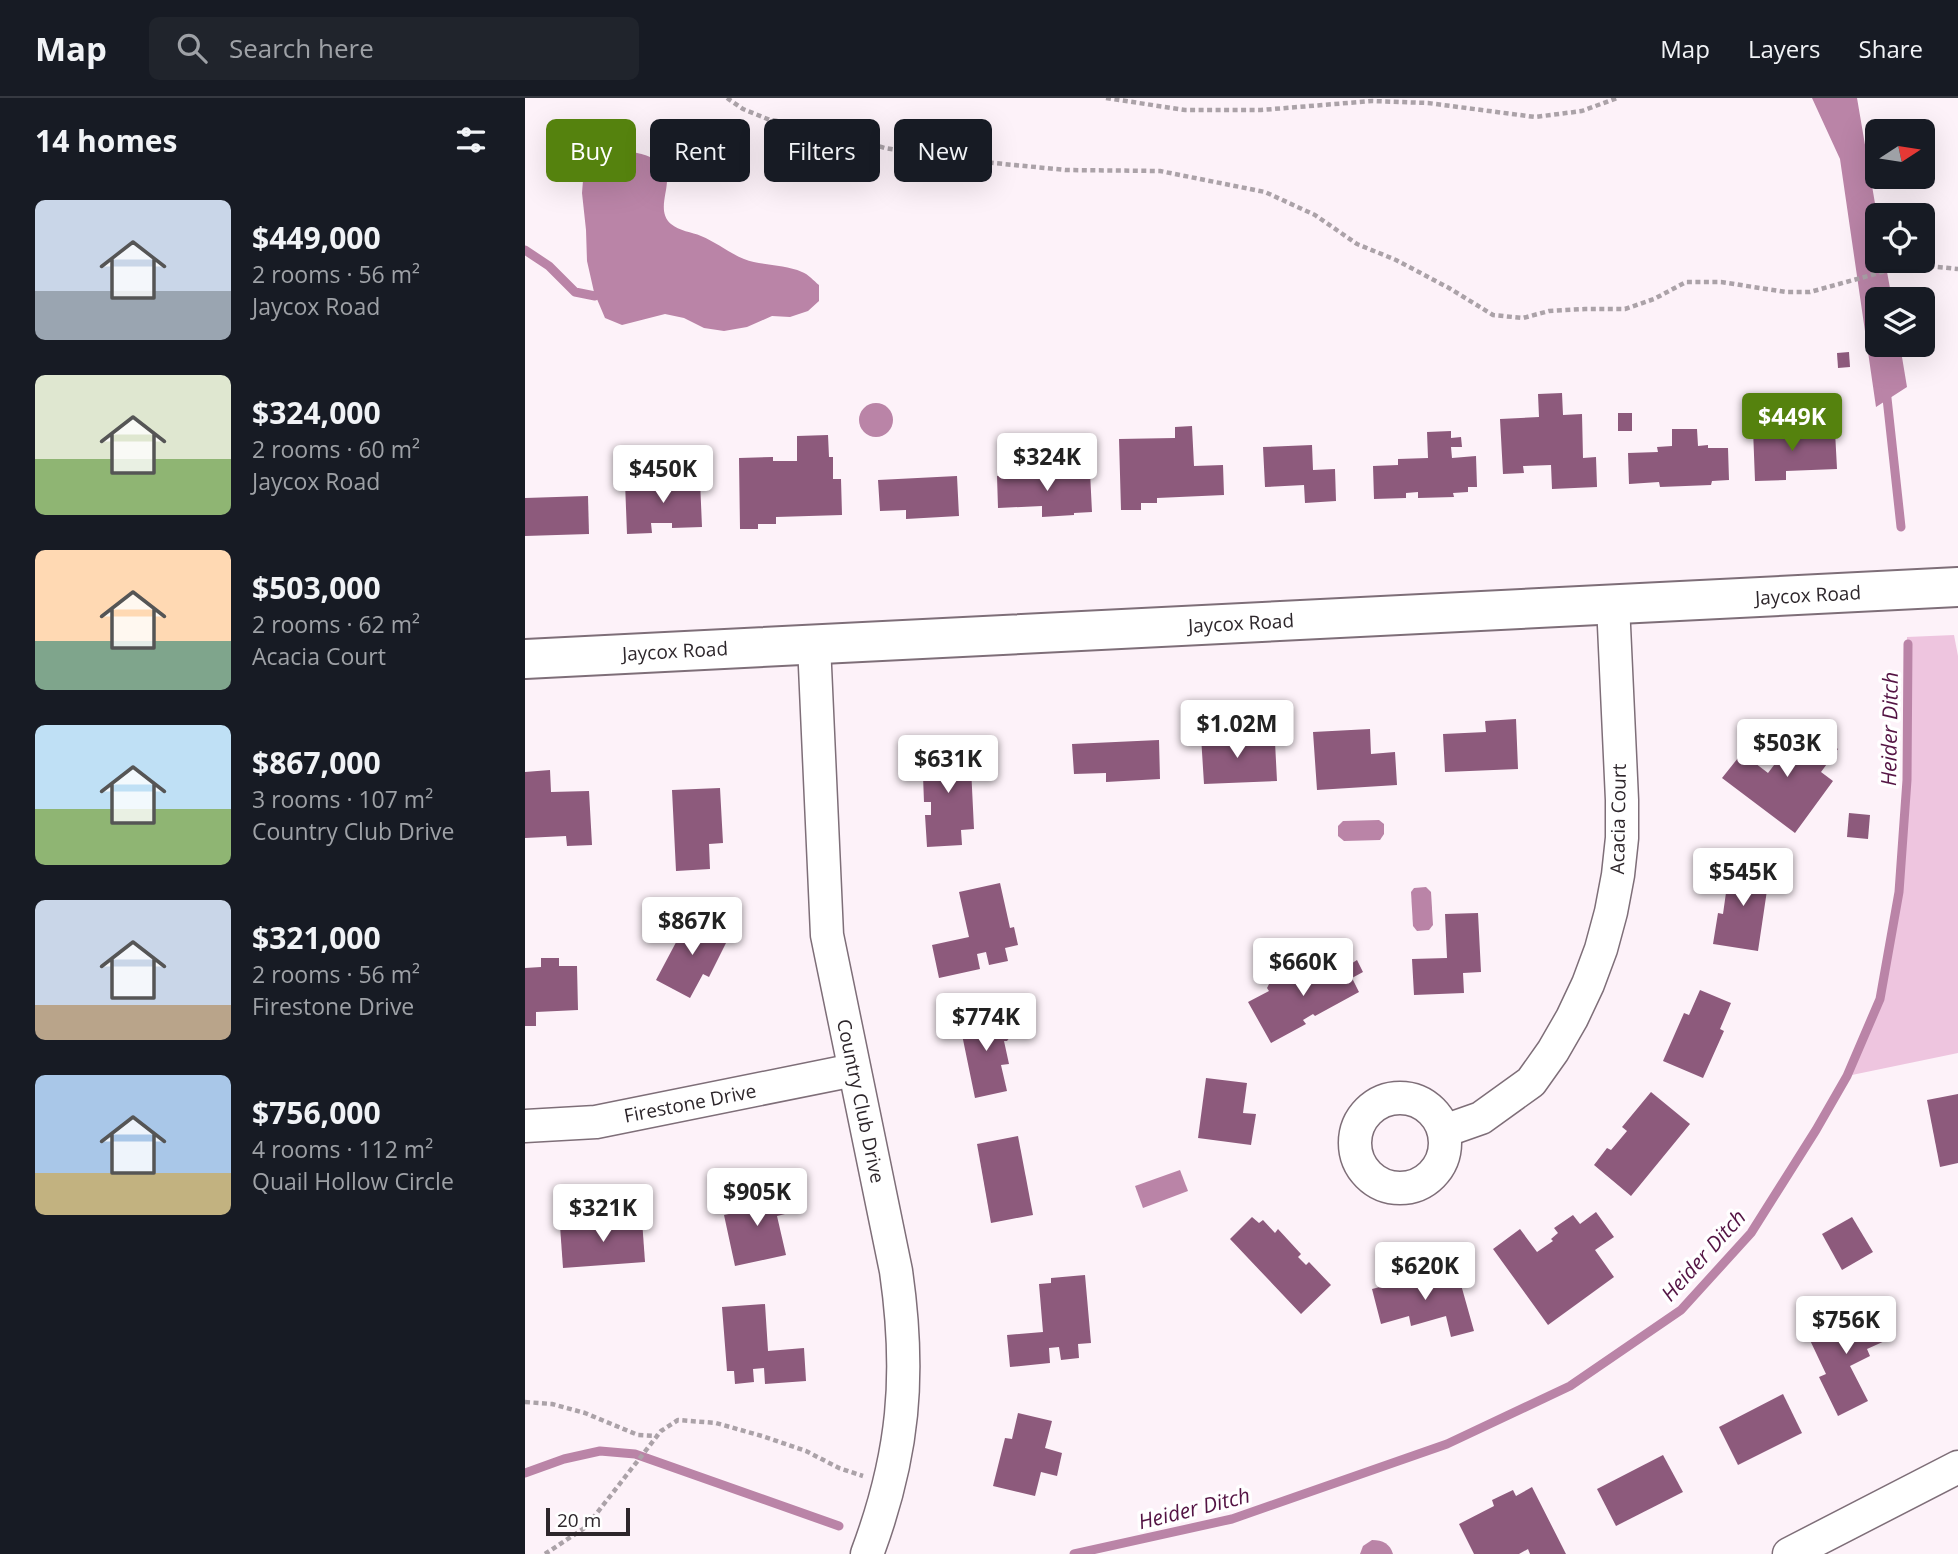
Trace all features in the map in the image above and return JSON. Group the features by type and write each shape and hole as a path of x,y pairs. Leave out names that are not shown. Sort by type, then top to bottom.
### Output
{"street":[{"name":"Jaycox Road","path":"525,659 1958,587"},
{"name":"Acacia Court","path":"1444,1131 1481,1118 1531,1082 1572,1018 1601,949 1614,900 1622,838 1613,604"},
{"name":"Country Club Drive","path":"814,644 827,935 896,1271 902,1315 903,1403 891,1483 867,1554"},
{"name":"Firestone Drive","path":"525,1126 596,1122 854,1069"},
{"path":"1789,1554 1958,1467"}],"path":[{"path":"727,98 743,109 770,120 808,125 885,148 953,159 1066,170 1160,171 1265,192 1315,215 1357,244 1449,288 1493,315 1523,318 1549,311 1625,309 1654,299 1686,282 1721,282 1786,292 1809,292 1897,268 1927,266 1958,269"},
{"path":"1106,98 1185,110 1261,110 1372,102 1428,103 1535,117 1582,111 1617,98"},
{"path":"525,1402 563,1407 639,1435 657,1436"},
{"path":"545,1554 586,1527 657,1436 678,1420 716,1423 762,1436 806,1451 839,1468 891,1483"}],"shaded area":[{"path":"1812,98 1857,98 1865,145 1865,189 1873,189 1875,203 1865,203 1865,273 1887,273 1890,287 1865,287 1865,331 1840,159"},
{"path":"636,153 650,158 650,182 667,182 665,215 671,224 707,238 744,259 804,273 819,285 819,301 808,311 790,317 772,316 747,327 724,331 704,328 684,318 665,314 622,325 605,318 594,292 587,261 583,182 636,182"},
{"path":"1869,357 1902,357 1907,387 1876,407"},
{"path":"876,403 888,408 893,420 888,432 876,437 864,432 859,420 864,408"},
{"path":"1954,635 1958,656 1958,1053 1847,1076 1880,999 1899,892 1907,780 1907,637"},
{"path":"1379,820 1384,824 1384,834 1380,840 1344,841 1338,836 1338,826 1343,821"},
{"path":"1426,887 1431,892 1433,925 1429,930 1417,931 1413,926 1411,892 1414,888"},
{"path":"1180,1170 1188,1191 1143,1208 1135,1186"},
{"path":"1372,1540 1385,1543 1393,1554 1360,1554 1363,1546"}],"building":[{"path":"1849,352 1850,367 1838,368 1837,353"},
{"path":"1562,393 1563,415 1582,414 1583,458 1596,457 1597,487 1552,489 1551,465 1523,466 1524,473 1503,474 1500,419 1539,417 1538,394"},
{"path":"1618,413 1632,413 1632,431 1618,431"},
{"path":"1192,426 1194,466 1223,465 1224,495 1157,498 1157,503 1141,503 1141,510 1121,510 1119,439 1175,438 1175,427"},
{"path":"1783,428 1783,433 1835,431 1837,469 1786,471 1786,480 1755,481 1753,429"},
{"path":"1672,429 1697,429 1698,446 1728,448 1729,480 1712,481 1711,485 1660,487 1659,482 1629,484 1628,453 1658,452 1657,447 1672,446"},
{"path":"1451,431 1451,438 1461,437 1462,447 1451,447 1452,458 1476,456 1477,487 1468,487 1468,492 1453,493 1454,497 1418,498 1418,492 1406,493 1406,498 1374,499 1373,466 1398,465 1398,459 1428,458 1427,432"},
{"path":"828,435 829,457 833,457 833,479 841,479 842,515 776,517 776,524 758,524 758,529 740,529 739,458 773,457 773,461 797,461 797,436"},
{"path":"1312,445 1313,470 1335,469 1336,501 1305,503 1304,485 1265,487 1263,447"},
{"path":"1090,472 1092,512 1042,517 1042,506 998,508 997,476"},
{"path":"957,476 959,516 906,519 906,510 880,511 878,480"},
{"path":"700,480 702,527 672,528 672,523 651,523 652,533 627,534 625,482"},
{"path":"588,496 589,534 525,536 525,498"},
{"path":"1516,719 1518,769 1445,772 1443,734 1486,732 1485,721"},
{"path":"1805,724 1838,749 1821,772 1833,781 1795,833 1722,778 1742,753 1768,773"},
{"path":"1370,729 1371,754 1395,752 1397,785 1317,790 1313,732"},
{"path":"1243,733 1244,743 1275,742 1277,781 1204,784 1201,736"},
{"path":"1159,740 1160,779 1106,782 1106,773 1074,774 1072,744"},
{"path":"970,747 974,829 961,830 962,845 927,847 925,815 931,815 931,802 924,802 922,749"},
{"path":"550,770 551,792 589,791 592,845 567,846 566,836 525,838 525,772"},
{"path":"720,788 723,843 709,844 710,869 676,871 672,790"},
{"path":"1849,813 1870,815 1868,839 1847,837"},
{"path":"1730,864 1770,870 1758,951 1713,944 1718,913 1723,914"},
{"path":"1000,883 1010,928 1014,927 1018,945 1005,948 1008,961 989,965 986,952 977,954 980,969 939,978 932,945 969,937 959,892"},
{"path":"1478,913 1481,972 1463,973 1464,993 1414,995 1412,959 1447,958 1445,914"},
{"path":"690,916 729,937 709,977 703,974 690,998 656,980"},
{"path":"541,958 559,958 559,966 577,966 578,1010 536,1012 536,1026 525,1026 525,968 541,967"},
{"path":"1342,960 1346,967 1357,960 1363,972 1352,978 1359,992 1315,1016 1313,1014 1303,1020 1306,1024 1271,1043 1248,1002 1269,991 1267,988 1270,982 1277,979 1284,980 1286,984 1310,971 1313,976"},
{"path":"1700,990 1731,1003 1720,1029 1724,1031 1703,1078 1663,1061 1684,1013 1689,1015"},
{"path":"998,1012 1001,1025 1008,1027 1010,1037 1004,1041 1009,1064 1001,1065 1007,1091 975,1098 959,1020"},
{"path":"1206,1078 1247,1083 1243,1113 1256,1114 1251,1145 1198,1138"},
{"path":"1651,1092 1690,1124 1631,1196 1594,1165 1607,1148 1611,1150 1627,1131 1622,1127"},
{"path":"1958,1094 1958,1163 1940,1167 1927,1100"},
{"path":"1018,1136 1033,1215 991,1223 977,1144"},
{"path":"779,1186 785,1214 777,1216 786,1255 735,1266 724,1215 748,1210 744,1193"},
{"path":"1596,1212 1614,1237 1595,1250 1614,1277 1548,1325 1493,1249 1520,1229 1537,1252 1553,1241 1551,1239 1558,1233 1554,1228 1573,1215 1580,1224"},
{"path":"1252,1217 1259,1223 1263,1220 1275,1233 1278,1229 1301,1254 1298,1257 1306,1265 1309,1262 1331,1285 1301,1314 1230,1239"},
{"path":"1852,1217 1873,1252 1842,1270 1822,1234"},
{"path":"642,1220 645,1262 563,1268 560,1226"},
{"path":"1438,1272 1439,1278 1458,1274 1474,1331 1451,1337 1446,1316 1411,1326 1409,1316 1381,1324 1372,1289"},
{"path":"1085,1275 1091,1343 1078,1344 1079,1358 1061,1360 1059,1347 1049,1348 1050,1363 1010,1367 1007,1335 1043,1332 1039,1284 1051,1283 1051,1278"},
{"path":"765,1304 768,1351 804,1348 806,1381 765,1384 764,1368 753,1369 754,1382 735,1384 734,1371 727,1371 722,1307"},
{"path":"1870,1305 1887,1340 1867,1349 1870,1356 1850,1366 1868,1401 1838,1416 1819,1377 1826,1374 1808,1336"},
{"path":"1783,1394 1802,1433 1738,1465 1719,1427"},
{"path":"1018,1413 1052,1421 1045,1448 1062,1453 1057,1476 1041,1472 1035,1496 993,1486 1005,1438 1012,1439"},
{"path":"1663,1455 1683,1492 1616,1526 1597,1489"},
{"path":"1532,1487 1566,1554 1530,1554 1528,1549 1519,1554 1474,1554 1459,1524 1494,1506 1492,1500 1513,1490 1516,1496"}],"waterway":[{"path":"525,250 549,266 575,292 595,296"},
{"name":"Heider Ditch","path":"1886,389 1901,527"},
{"name":"Heider Ditch","path":"1074,1554 1232,1519 1447,1444 1570,1386 1681,1310 1751,1233 1847,1076 1880,999 1899,892 1907,780 1908,644"},
{"name":"Heider Ditch","path":"525,1473 564,1459 600,1451 635,1454 839,1526"}]}
